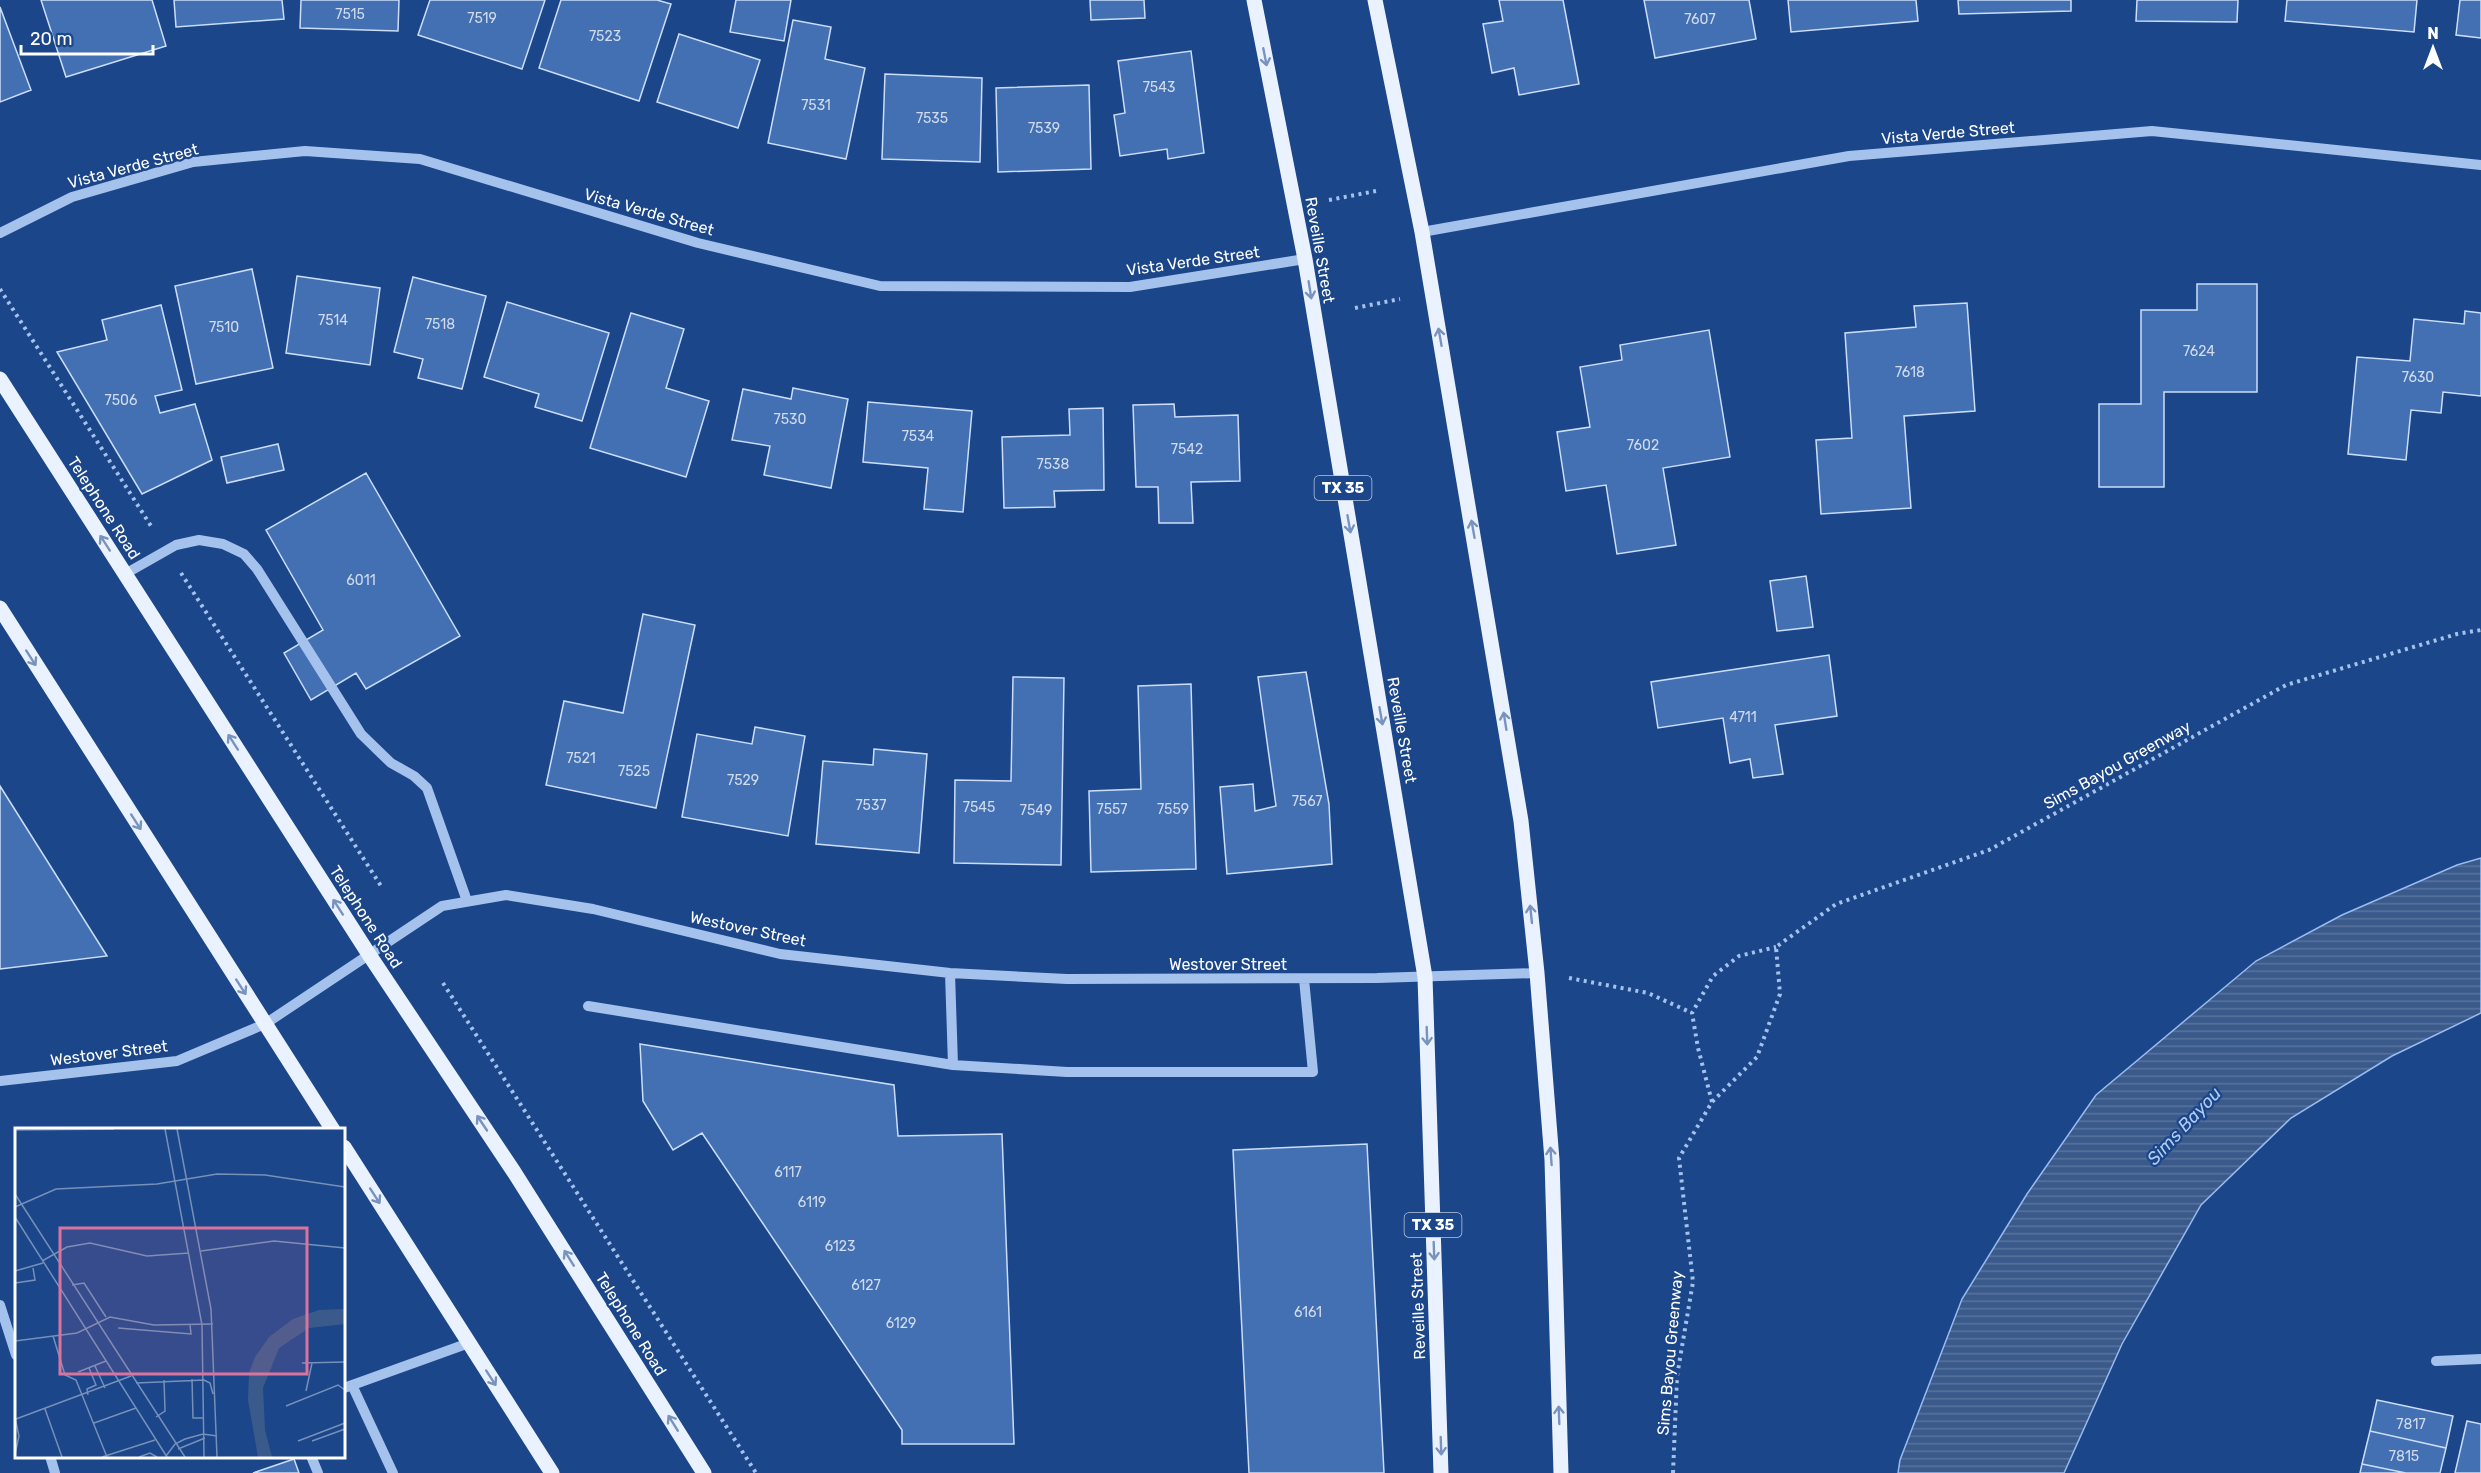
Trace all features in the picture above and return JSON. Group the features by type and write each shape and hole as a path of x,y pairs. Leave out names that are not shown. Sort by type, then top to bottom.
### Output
{"main road":[{"name":"Reveille Street","path":"1254,0 1305,259 1425,977 1442,1473"},
{"path":"1375,0 1422,232 1521,821 1538,973 1552,1160 1561,1473"},
{"name":"Telephone Road","path":"0,379 370,956 514,1172 704,1473"},
{"path":"0,609 332,1128"},
{"path":"345,1149 552,1473"}],"street":[{"name":"Vista Verde Street","path":"1422,232 1849,156 2152,131 2481,165"},
{"name":"Vista Verde Street","path":"0,233 72,197 193,162 305,151 420,159 698,243 880,286 1130,287 1305,259"},
{"path":"125,574 176,545 199,540 223,544 244,554 263,578 361,734 391,763 414,776 427,788 467,902"},
{"name":"Westover Street","path":"0,1081 177,1061 265,1024 442,906 506,895 593,909 780,954 950,973 1067,979 1425,977 1538,973"},
{"path":"950,973 953,1065"},
{"path":"588,1006 953,1065 1067,1072 1313,1072 1304,978"},
{"path":"0,1305 15,1352"},
{"path":"393,1473 348,1387 469,1343"},
{"path":"2436,1361 2481,1359"},
{"path":"51,1458 55,1473"},
{"path":"312,1458 318,1473"}],"path":[{"path":"1329,200 1376,191"},
{"path":"0,289 381,886"},
{"path":"1355,308 1400,299"},
{"name":"Sims Bayou Greenway","path":"1692,1013 1713,976 1739,956 1776,947 1836,904 1989,850 2286,685 2457,634 2481,630"},
{"name":"Sims Bayou Greenway","path":"1673,1473 1677,1376 1693,1282 1679,1158 1713,1102 1757,1057 1780,994 1776,947"},
{"path":"1538,973 1648,993 1692,1013 1698,1047 1713,1102"},
{"path":"443,983 756,1473"}],"water":[{"name":"Sims Bayou","path":"2481,858 2481,1013 2392,1056 2291,1118 2201,1205 2122,1344 2064,1473 1898,1473 1900,1460 1962,1299 2027,1194 2096,1095 2256,961 2342,915 2457,865"}],"building":[{"path":"41,0 152,0 166,46 66,77"},
{"path":"174,0 282,0 284,19 176,27"},
{"path":"301,0 399,0 398,31 300,28"},
{"path":"430,0 545,0 522,69 418,35"},
{"path":"561,0 657,0 671,4 639,101 539,68"},
{"path":"736,0 791,0 784,41 730,32"},
{"path":"1090,0 1144,0 1145,18 1091,20"},
{"path":"1499,0 1563,0 1579,84 1519,95 1514,68 1492,73 1483,24 1503,21"},
{"path":"1644,0 1749,0 1756,39 1655,58"},
{"path":"1788,0 1916,0 1918,21 1791,32"},
{"path":"1958,0 2071,0 2071,11 1959,14"},
{"path":"2137,0 2238,0 2237,22 2136,21"},
{"path":"2287,0 2417,0 2414,32 2285,21"},
{"path":"2460,0 2481,0 2481,38 2456,35"},
{"path":"0,7 31,90 0,102"},
{"path":"793,20 831,27 825,59 865,68 846,159 768,143"},
{"path":"679,34 760,60 738,128 657,102"},
{"path":"1191,51 1204,153 1168,159 1167,149 1120,156 1114,115 1125,113 1118,61"},
{"path":"885,74 982,78 980,162 882,159"},
{"path":"1089,85 1091,169 998,172 996,88"},
{"path":"252,269 273,368 196,384 175,286"},
{"path":"297,276 380,288 370,365 286,353"},
{"path":"413,277 486,296 462,389 418,378 423,359 394,352"},
{"path":"2197,284 2257,284 2257,392 2164,392 2164,487 2099,487 2099,404 2141,404 2141,310 2197,310"},
{"path":"507,302 609,333 582,421 535,407 539,394 484,377"},
{"path":"1967,303 1975,411 1904,416 1911,508 1821,514 1816,440 1852,438 1845,333 1916,327 1914,306"},
{"path":"161,305 182,390 155,396 160,413 195,404 212,460 142,494 57,352 107,340 102,320"},
{"path":"2465,311 2481,313 2481,396 2443,392 2441,413 2411,410 2406,460 2348,454 2357,357 2410,361 2414,319 2464,324"},
{"path":"631,313 684,329 666,388 709,401 686,477 590,448"},
{"path":"1709,330 1730,457 1663,468 1676,545 1617,554 1606,485 1566,491 1557,432 1590,427 1580,367 1622,360 1620,345"},
{"path":"793,388 848,399 831,488 764,475 770,446 732,440 743,389 791,399"},
{"path":"868,402 972,411 963,512 924,509 928,468 863,462"},
{"path":"1174,404 1175,417 1238,415 1240,481 1191,482 1193,523 1159,523 1158,487 1136,487 1133,405"},
{"path":"1103,408 1104,490 1054,491 1055,507 1004,508 1002,437 1070,435 1069,409"},
{"path":"278,444 284,470 227,483 221,457"},
{"path":"366,473 460,636 366,689 356,673 311,700 284,653 323,630 266,530"},
{"path":"1806,576 1813,627 1777,631 1770,581"},
{"path":"643,614 695,625 656,808 546,785 564,701 623,713"},
{"path":"1829,655 1837,716 1775,725 1783,774 1753,778 1750,759 1730,763 1723,718 1658,728 1651,682"},
{"path":"1306,672 1329,804 1332,864 1227,874 1220,787 1253,784 1255,811 1276,806 1258,677"},
{"path":"1013,677 1064,678 1061,865 954,863 955,780 1011,781"},
{"path":"1191,684 1196,869 1091,872 1089,791 1141,789 1138,686"},
{"path":"755,727 805,736 788,836 682,817 697,734 752,744"},
{"path":"874,749 927,754 919,853 816,844 823,761 873,765"},
{"path":"0,786 107,956 0,969"},
{"path":"640,1044 894,1085 898,1136 1002,1134 1014,1444 902,1444 902,1430 702,1133 673,1150 643,1101"},
{"path":"1367,1144 1384,1473 1249,1473 1233,1150"},
{"path":"2377,1400 2453,1416 2446,1448 2370,1431"},
{"path":"2467,1421 2481,1424 2481,1473 2455,1473"},
{"path":"2370,1431 2446,1448 2440,1473 2406,1473 2362,1464"},
{"path":"294,1459 299,1473 253,1473"},
{"path":"2362,1464 2406,1473 2360,1473"}]}
